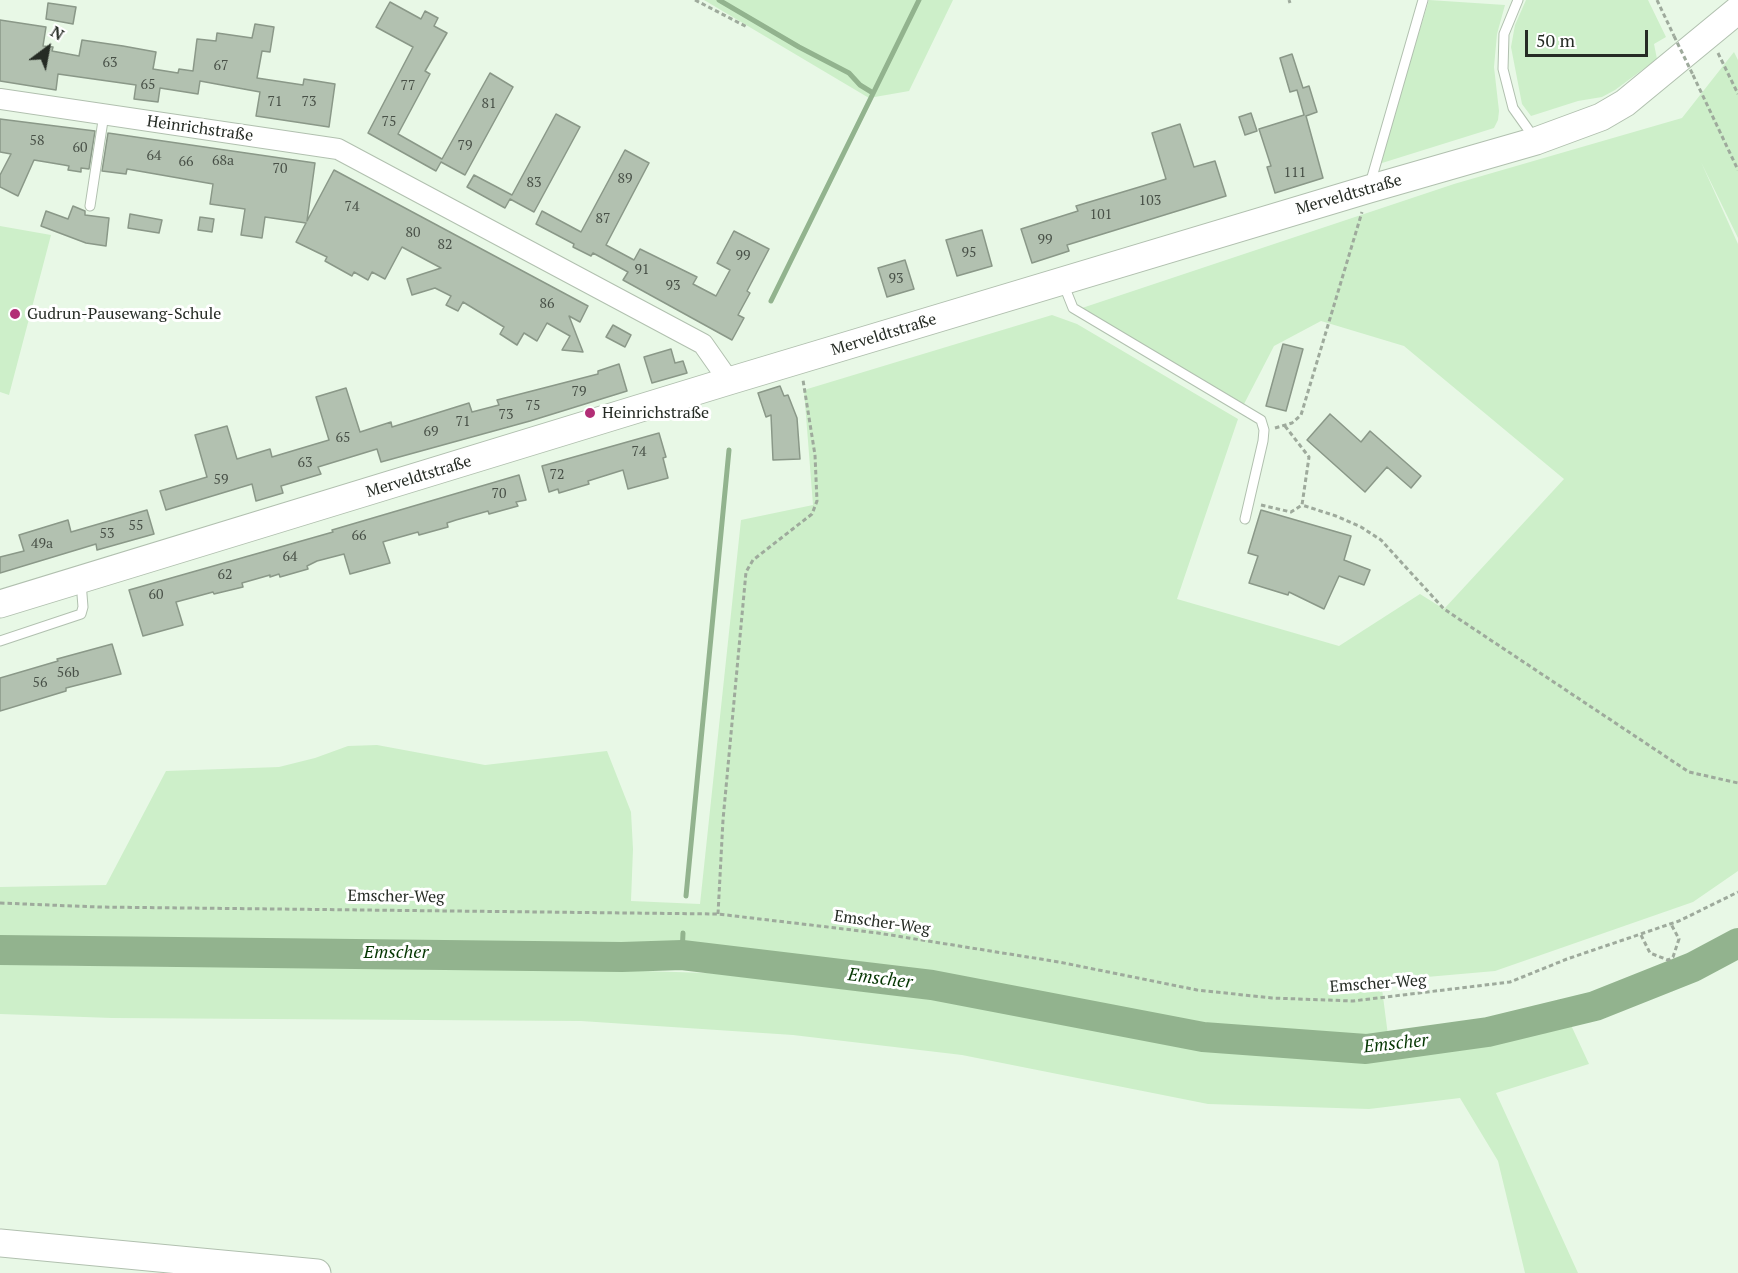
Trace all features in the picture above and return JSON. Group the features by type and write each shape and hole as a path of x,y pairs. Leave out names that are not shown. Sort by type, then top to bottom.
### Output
{"main road":[{"name":"Merveldtstraße","path":"0,604 729,381 1536,141 1601,117 1625,103 1738,10"},
{"path":"0,1243 317,1273"}],"street":[{"name":"Heinrichstraße","path":"0,99 338,149 703,344 729,381"}],"lane":[{"path":"1369,189 1423,0"},
{"path":"1518,0 1504,34 1503,69 1513,108 1536,141"},
{"path":"90,206 104,114"},
{"path":"1062,281 1073,308 1261,420 1264,430 1245,519"},
{"path":"0,641 81,614 83,607 81,580"}],"path":[{"path":"695,0 747,27"},
{"path":"1657,0 1738,170"},
{"path":"1710,34 1738,94"},
{"path":"1264,430 1293,423 1301,415 1369,189"},
{"path":"718,914 723,820 746,572 753,560 812,514 817,501 815,455 808,403 798,361"},
{"path":"1249,502 1291,512 1302,505 1309,456 1285,426"},
{"path":"1302,505 1336,516 1381,540 1444,609 1689,772 1738,783"},
{"name":"Emscher-Weg","path":"0,903 98,907 718,914 878,933 1059,962 1197,990 1272,998 1353,1001 1510,982 1567,959 1671,924 1730,898 1738,892"},
{"path":"1641,935 1650,953 1668,960 1673,957 1679,939 1671,924"}],"green space":[{"path":"704,0 953,0 909,91 869,98"},
{"path":"1429,0 1505,5 1497,34 1494,67 1498,120 1494,128 1382,163 1381,156"},
{"path":"1526,0 1648,0 1666,37 1654,44 1657,59 1615,90 1602,97 1578,101 1531,116 1522,104 1511,47 1515,25"},
{"path":"1734,52 1738,60 1738,238 1701,162 1738,244 1738,871 1693,902 1495,971 1381,981 1390,1051 1352,1035 1284,1034 1197,1024 935,976 803,957 673,947 223,944 0,938 0,887 106,885 166,771 279,767 315,758 348,746 377,745 485,765 607,751 631,812 633,849 631,901 700,904 741,520 813,505 804,390 1052,315 1077,324 1238,419 1177,599 1339,646 1420,594 1444,609 1564,479 1404,346 1321,321 1274,346 1244,404 1082,308 1454,184 1682,118"},
{"name":"Gudrun-Pausewang-Schule","path":"0,226 51,235 9,395 0,392"},
{"path":"0,963 76,966 513,967 740,974 931,997 1191,1046 1311,1056 1373,1057 1491,1043 1570,1023 1589,1064 1496,1093 1578,1273 1525,1273 1498,1161 1460,1098 1369,1109 1208,1104 962,1055 793,1035 581,1021 112,1018 0,1014"}],"building":[{"path":"390,2 421,19 425,11 438,18 434,26 447,33 425,71 430,74 398,134 442,159 490,73 513,87 465,175 441,162 436,171 368,133 413,47 376,27"},
{"path":"48,3 76,7 73,24 46,19"},
{"path":"0,20 46,27 43,46 53,47 52,51 79,56 82,40 123,46 156,52 153,69 178,73 179,69 193,71 197,39 216,41 217,33 252,38 255,24 274,27 270,52 262,51 257,78 303,85 304,79 335,84 329,127 256,116 260,92 200,81 198,94 160,88 158,102 134,99 136,85 58,74 56,90 0,81"},
{"path":"1292,54 1303,88 1309,86 1317,112 1306,116 1323,178 1275,193 1267,167 1271,166 1259,129 1304,115 1297,90 1290,92 1280,58"},
{"path":"1251,113 1257,131 1245,135 1239,117"},
{"path":"556,114 580,127 534,212 510,199 505,208 467,187 474,175 512,195"},
{"path":"0,119 95,131 89,169 81,168 81,172 68,170 69,166 34,160 18,196 0,187 0,175 11,154 0,152"},
{"path":"1180,124 1194,167 1215,161 1226,196 1067,245 1069,251 1032,263 1021,229 1078,211 1076,206 1166,179 1152,133"},
{"path":"108,133 315,163 307,221 334,170 588,306 580,322 569,316 583,352 562,350 570,336 547,323 537,341 524,333 517,345 500,334 504,327 463,302 458,311 446,305 451,296 435,288 412,295 407,279 441,268 402,247 385,279 372,272 368,280 354,272 352,276 325,261 327,257 296,242 306,223 265,217 262,238 241,235 245,209 210,204 213,184 127,169 126,174 102,171"},
{"path":"625,150 649,163 606,245 634,260 640,249 697,277 693,284 716,296 730,270 717,263 734,231 769,249 747,291 750,293 738,315 744,318 732,340 623,280 628,272 593,253 591,256 573,247 574,244 536,224 542,211 581,232"},
{"path":"73,206 85,211 85,215 109,218 106,246 86,243 41,226 46,211 68,219"},
{"path":"130,214 162,220 159,233 128,228"},
{"path":"200,217 214,219 212,232 198,230"},
{"path":"982,230 992,266 957,276 946,240"},
{"path":"905,260 914,289 887,297 878,268"},
{"path":"613,325 631,335 625,347 606,337"},
{"path":"1283,344 1303,349 1286,411 1266,406"},
{"path":"671,349 675,363 683,361 687,373 652,383 644,357"},
{"path":"619,364 627,391 530,421 381,462 377,449 318,467 321,474 281,486 283,493 256,501 252,484 166,510 160,491 207,477 195,435 227,426 237,459 270,449 272,457 329,440 316,397 346,388 360,432 391,422 392,427 469,403 472,412 499,405 497,400 598,374 598,371"},
{"path":"780,386 784,396 788,395 797,418 800,459 773,460 771,415 766,417 758,393"},
{"path":"1330,414 1361,442 1370,431 1421,476 1411,488 1387,467 1365,492 1307,440"},
{"path":"659,433 666,457 663,458 668,478 628,489 623,470 559,493 558,489 549,492 542,466"},
{"path":"519,475 526,500 516,502 518,506 489,514 488,511 447,523 448,527 419,535 418,532 383,542 390,563 350,574 344,554 317,561 307,566 308,569 280,577 279,574 270,577 270,575 242,583 243,587 176,602 183,625 143,636 129,590 333,532 332,530"},
{"path":"147,510 154,534 97,550 96,544 0,573 0,557 24,551 19,535 68,520 71,532"},
{"path":"1261,510 1351,536 1344,560 1370,570 1364,585 1339,576 1324,609 1289,592 1288,595 1249,583 1258,556 1248,553"},
{"path":"112,644 121,674 66,688 66,691 0,711 0,678"}],"waterway":[{"path":"719,0 799,47 849,73 860,85 873,93"},
{"path":"771,301 919,0"},
{"path":"686,896 729,450"},
{"path":"682,955 683,933"},
{"name":"Emscher","path":"0,950 622,957 682,955 932,985 1203,1037 1366,1049 1488,1032 1595,1006 1693,967 1738,943"}],"place":[{"name":"Gudrun-Pausewang-Schule","path":"15,314"},
{"name":"Heinrichstraße","path":"590,413"}]}
